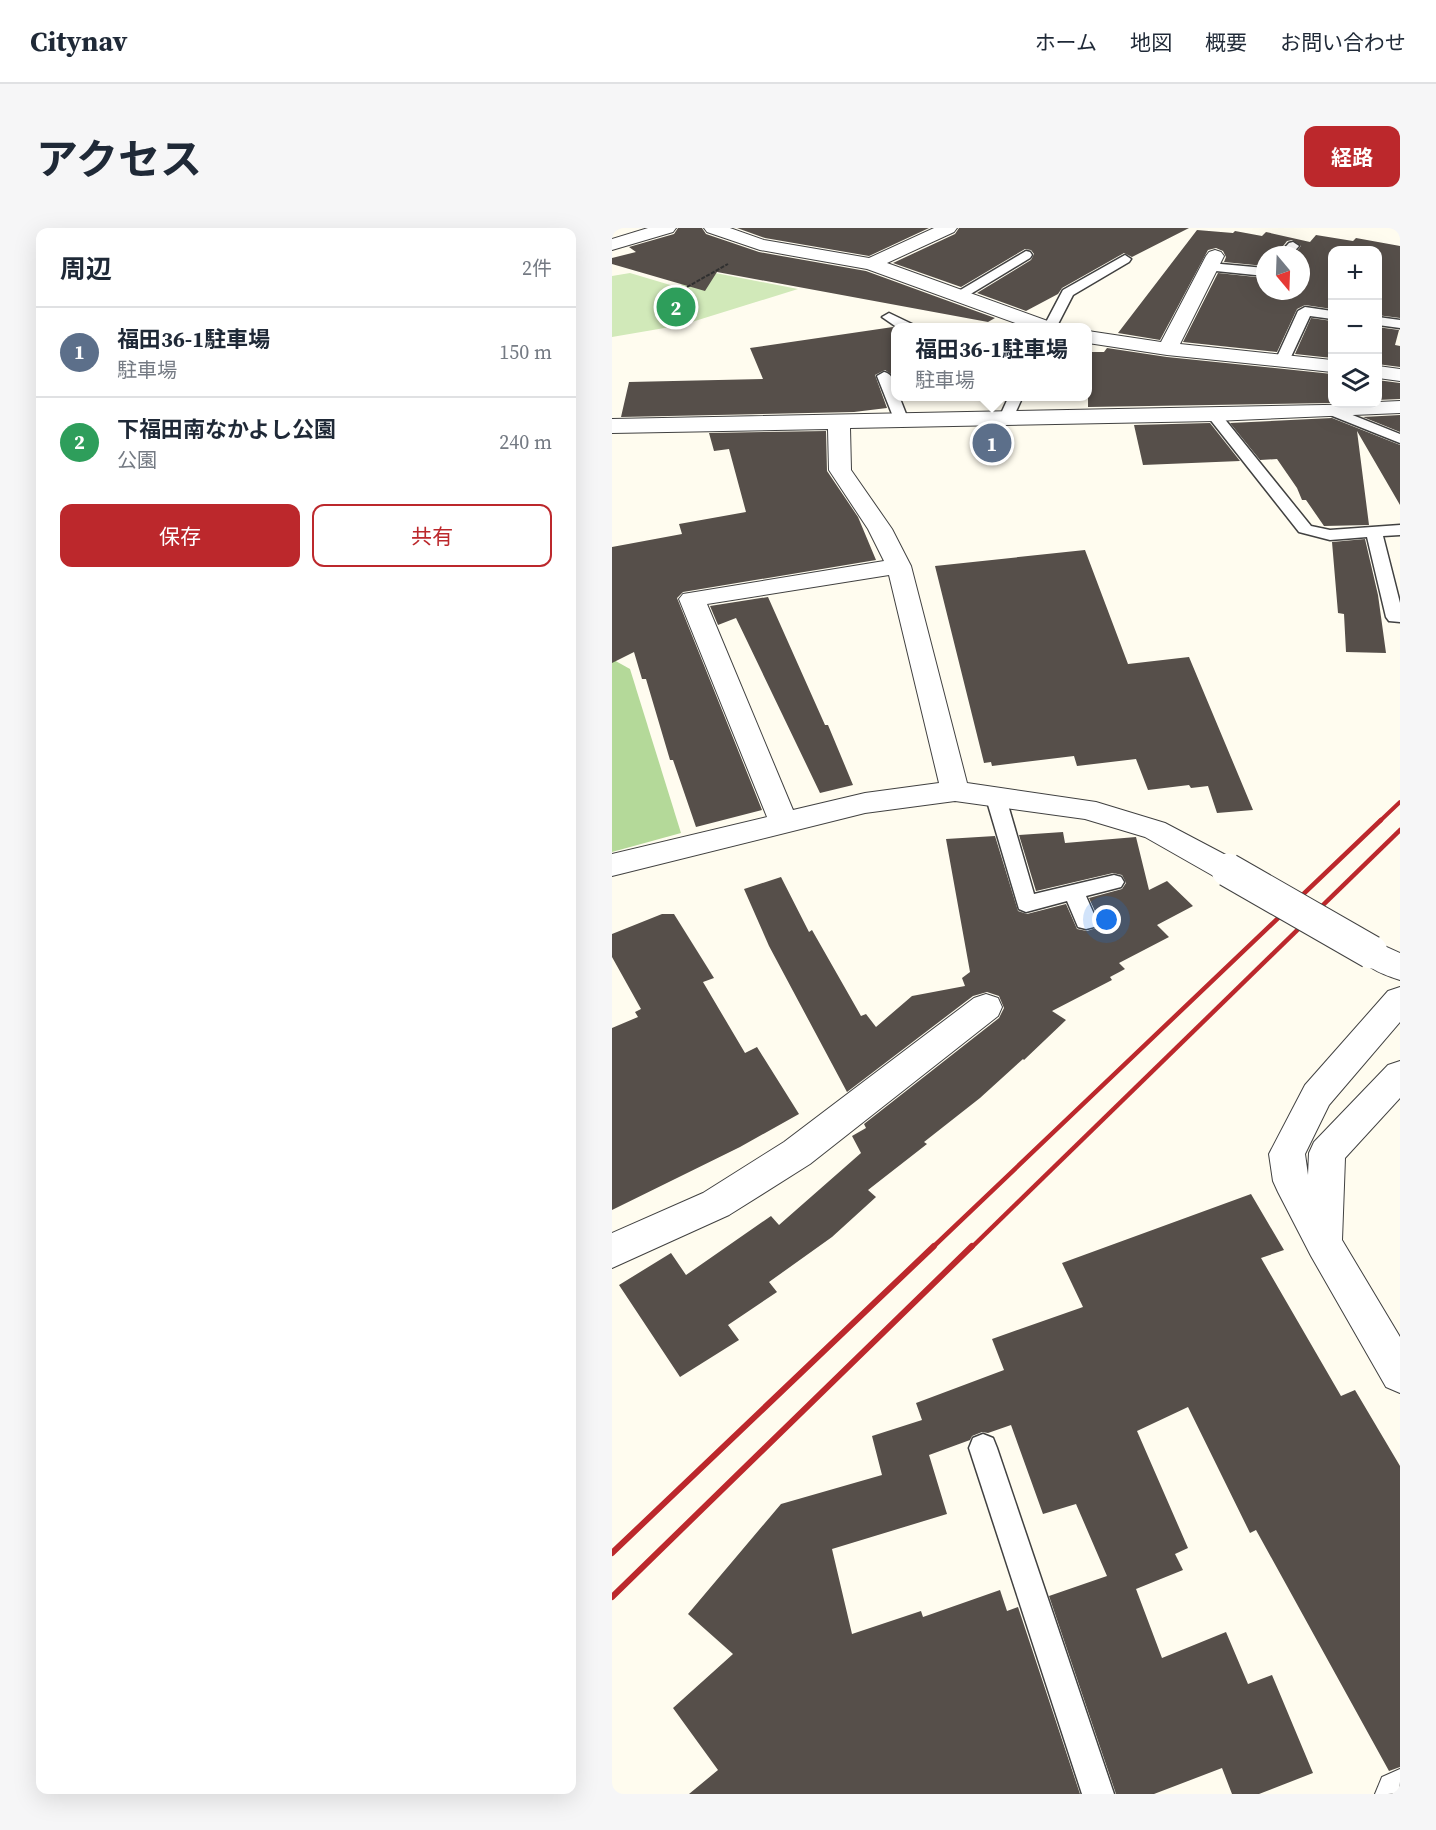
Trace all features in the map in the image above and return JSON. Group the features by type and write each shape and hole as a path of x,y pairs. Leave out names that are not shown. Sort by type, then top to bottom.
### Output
{"street":[{"path":"612,245 667,228"},
{"path":"719,229 760,245 871,264 1038,323"},
{"path":"871,264 941,229"},
{"path":"1167,349 1212,262"},
{"path":"1092,338 1167,349 1328,365"},
{"path":"612,426 1214,415 1400,406"},
{"path":"839,421 840,470 880,529 899,566 955,791"},
{"path":"783,821 692,599 899,566"},
{"path":"612,865 783,821 865,803 955,791 1086,809 1155,830 1400,968"},
{"path":"1400,1000 1317,1095 1287,1154 1291,1181 1324,1244 1400,1374"},
{"path":"612,1251 716,1204 797,1153 987,1007"},
{"path":"1324,1244 1324,1192 1328,1153 1400,1075"}],"lane":[{"path":"959,295 1026,255"},
{"path":"1051,323 1068,293 1125,259"},
{"path":"1212,262 1256,270"},
{"path":"997,272 1017,280"},
{"path":"1282,359 1305,311 1328,314"},
{"path":"889,317 901,323"},
{"path":"1382,322 1400,324"},
{"path":"884,376 891,394"},
{"path":"894,401 901,419"},
{"path":"1006,418 1014,401"},
{"path":"1330,410 1400,439"},
{"path":"1214,415 1305,529 1330,535 1400,530"},
{"path":"1374,532 1395,617 1400,617"},
{"path":"996,798 1026,904 1114,882"},
{"path":"1074,892 1086,921"},
{"path":"983,1448 1098,1794"}],"path":[{"path":"687,287 760,245"}],"green space":[{"path":"705,271 798,289 682,325 612,337 612,276 630,273 677,287"},
{"path":"612,659 630,669 681,833 612,852"}],"building":[{"path":"678,228 702,228 706,234 759,252 866,271 995,318 988,322 717,272 705,291 612,264 612,258 636,252 629,247 674,234"},
{"path":"737,228 929,228 869,256 765,238"},
{"path":"959,228 1189,228 1132,257 1124,253 1026,311 977,293 1031,260 1034,254 1031,250 1025,249 961,287 893,263 955,234"},
{"path":"1197,230 1233,233 1235,231 1262,236 1266,232 1310,242 1316,235 1353,241 1356,238 1400,246 1400,318 1382,316 1382,246 1328,246 1328,308 1305,305 1297,309 1277,352 1183,342 1218,273 1256,277 1256,300 1310,300 1310,246 1301,246 1292,240 1287,241 1283,246 1256,246 1256,265 1224,262 1226,257 1223,251 1216,248 1208,250 1160,340 1118,333"},
{"path":"1311,318 1328,320 1328,358 1295,354"},
{"path":"891,327 891,374 885,370 875,375 887,408 854,412 621,417 629,382 763,379 750,348"},
{"path":"1382,328 1399,330 1395,345 1400,346 1400,367 1382,365"},
{"path":"1107,348 1167,357 1328,374 1328,403 1088,407 1088,401 1092,401 1092,352 1104,352"},
{"path":"1382,381 1400,383 1400,399 1382,400"},
{"path":"1400,415 1400,432 1363,417"},
{"path":"1332,418 1400,445 1400,505 1357,431 1369,525 1324,526 1306,500 1302,500 1297,488 1277,459 1260,460 1230,423"},
{"path":"1210,423 1240,461 1143,465 1134,425"},
{"path":"826,431 827,471 858,517 876,560 683,592 677,598 762,810 696,827 673,760 670,760 646,679 642,679 634,652 612,663 612,547 682,534 679,524 746,512 729,449 714,451 709,433"},
{"path":"1365,539 1378,595 1386,653 1346,652 1344,614 1338,613 1332,542"},
{"path":"1085,550 1128,664 1189,657 1253,810 1217,813 1208,786 1191,788 1189,785 1148,790 1136,759 1077,766 1074,756 992,766 991,762 984,763 935,566"},
{"path":"768,597 825,725 828,725 853,785 820,793 736,618 718,625 710,606"},
{"path":"1063,832 1065,843 1136,837 1149,890 1167,881 1193,906 1157,925 1169,937 1119,963 1125,969 1110,977 1112,980 1052,1011 1066,1020 980,1098 924,1142 927,1144 868,1190 876,1197 832,1237 769,1282 777,1292 728,1325 739,1340 680,1377 619,1285 671,1253 686,1275 771,1216 779,1225 861,1153 852,1136 866,1128 864,1124 999,1018 1004,1008 999,996 987,992 973,996 847,1092 769,946 744,889 781,877 809,932 812,930 861,1016 866,1014 876,1027 912,996 965,986 962,978 970,972 946,839 995,836 1018,911 1027,914 1066,904 1077,929 1087,931 1096,928 1099,920 1089,898 1122,889 1126,883 1122,875 1113,873 1036,891 1019,835"},
{"path":"662,914 674,914 714,978 703,982 745,1053 757,1047 799,1114 740,1147 612,1210 612,1028 638,1017 635,1012 641,1009 612,957 612,934"},
{"path":"1251,1194 1284,1250 1261,1258 1341,1396 1355,1390 1400,1466 1400,1767 1389,1771 1256,1530 1250,1533 1188,1407 1137,1431 1188,1548 1175,1554 1183,1570 1136,1589 1162,1658 1226,1632 1248,1684 1272,1675 1313,1773 1259,1794 1232,1794 1222,1768 1154,1794 1116,1794 1049,1596 1107,1576 1076,1504 1043,1514 1011,1425 988,1433 982,1432 972,1436 970,1440 929,1455 947,1514 832,1549 852,1634 921,1611 923,1617 1000,1590 1007,1611 1018,1607 1080,1794 689,1794 718,1770 673,1708 733,1654 688,1614 781,1504 882,1475 872,1436 922,1420 916,1403 1004,1370 992,1339 1083,1307 1062,1263"}],"railway":[{"path":"1380,821 1400,802"},
{"path":"932,1248 1381,820"},
{"path":"971,1248 1400,830"},
{"path":"612,1553 934,1246"},
{"path":"612,1597 972,1246"}],"place":[{"name":"下福田南なかよし公園","path":"676,307"},
{"name":"福田36-1駐車場","path":"992,443"}]}
